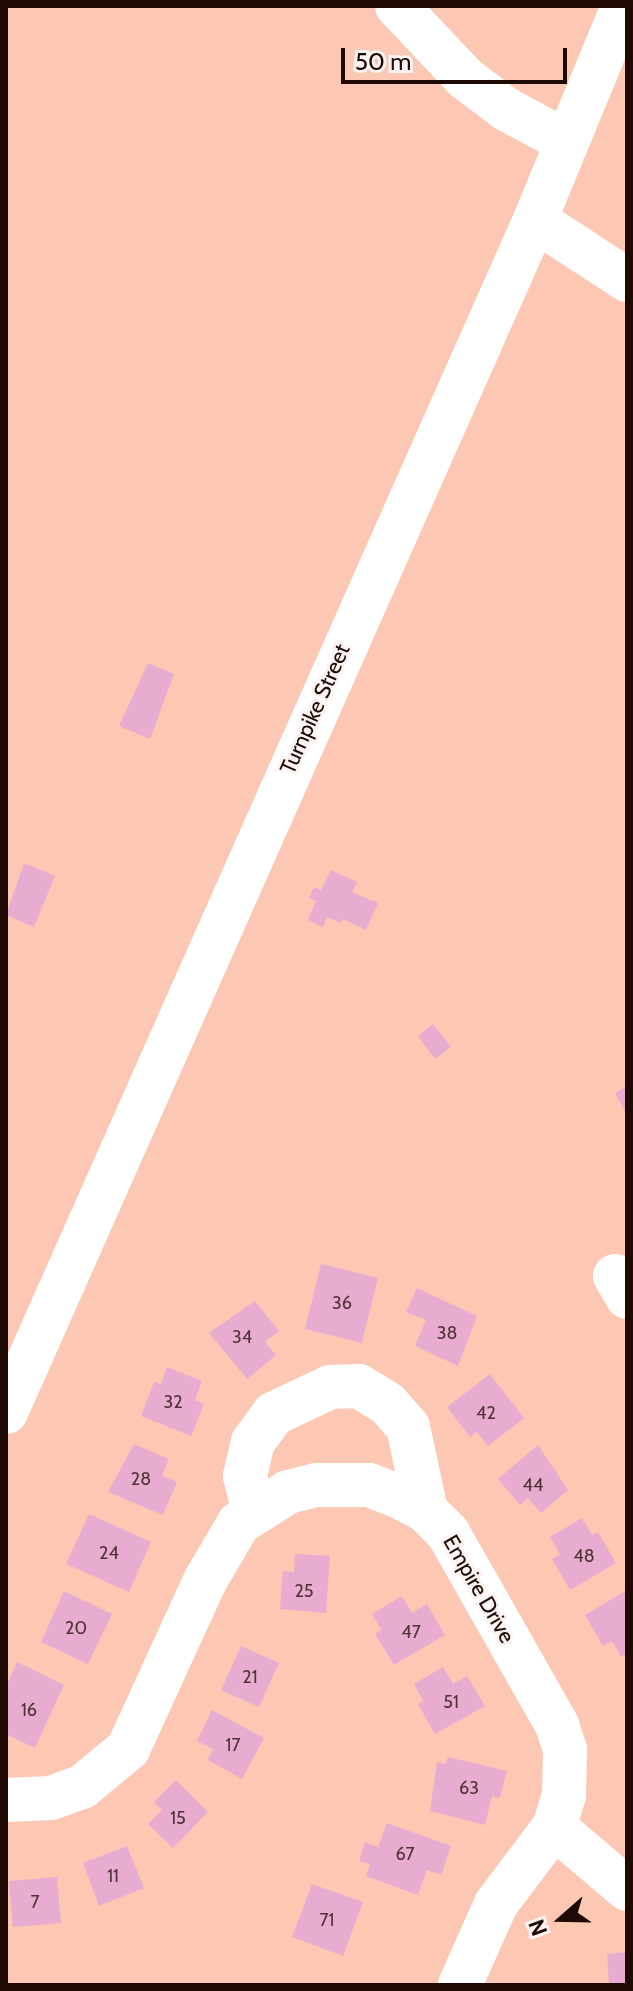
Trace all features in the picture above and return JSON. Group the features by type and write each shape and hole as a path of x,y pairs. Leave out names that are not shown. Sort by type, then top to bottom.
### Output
{"main road":[{"path":"397,6 465,78 506,109 567,142"},
{"name":"Turnpike Street","path":"6,1412 535,220 623,6"},
{"path":"535,220 627,280"},
{"path":"254,1512 245,1476 253,1442 273,1414 330,1387 359,1386 388,1404 408,1427 426,1511"},
{"name":"Empire Drive","path":"6,1800 51,1798 82,1787 128,1749 222,1546 254,1512 288,1492 341,1483 369,1485 426,1511 448,1533 557,1725 567,1770 554,1827 496,1904 460,1985"},
{"path":"554,1827 627,1889"}],"building":[{"path":"148,663 174,674 150,739 119,726"},
{"path":"24,863 55,876 34,927 6,915"},
{"path":"331,870 357,882 352,892 378,903 366,930 343,919 341,923 327,917 323,927 308,920 316,901 309,898 314,887 321,890"},
{"path":"433,1024 451,1047 435,1059 418,1036"},
{"path":"627,1086 627,1115 615,1093"},
{"path":"321,1264 378,1278 362,1343 305,1329"},
{"path":"417,1288 477,1316 458,1366 415,1346 426,1320 406,1312"},
{"path":"255,1301 279,1331 265,1342 276,1355 247,1379 209,1333"},
{"path":"167,1367 202,1381 195,1400 204,1404 191,1436 141,1416 154,1382 161,1384"},
{"path":"490,1374 524,1418 488,1446 477,1432 470,1437 447,1407"},
{"path":"134,1444 169,1459 162,1476 177,1482 163,1515 108,1492"},
{"path":"538,1445 568,1490 541,1513 528,1498 520,1505 498,1479"},
{"path":"89,1514 151,1542 129,1592 66,1564"},
{"path":"582,1518 592,1535 598,1532 616,1563 570,1590 552,1559 560,1554 550,1537"},
{"path":"295,1554 330,1556 326,1613 280,1609 283,1571 294,1572"},
{"path":"627,1590 627,1653 621,1657 612,1641 603,1646 585,1615"},
{"path":"64,1591 112,1614 88,1664 41,1642"},
{"path":"402,1596 412,1613 427,1604 445,1635 394,1665 375,1634 381,1630 372,1614"},
{"path":"241,1646 279,1663 259,1707 221,1690"},
{"path":"17,1662 64,1685 35,1748 6,1734 6,1687"},
{"path":"443,1667 453,1684 467,1676 485,1706 435,1734 418,1704 423,1701 414,1684"},
{"path":"212,1710 264,1738 242,1779 208,1760 213,1749 197,1741"},
{"path":"448,1757 507,1771 500,1798 492,1796 485,1825 430,1811 437,1762 445,1764"},
{"path":"176,1780 208,1812 173,1848 148,1824 162,1810 154,1802"},
{"path":"387,1823 451,1846 441,1875 427,1870 418,1895 366,1876 370,1864 359,1861 365,1842 378,1847"},
{"path":"127,1846 144,1888 99,1906 83,1863"},
{"path":"57,1877 61,1923 13,1927 9,1881"},
{"path":"312,1884 363,1902 343,1956 292,1937"},
{"path":"627,1952 627,1985 609,1985 607,1954"}]}
